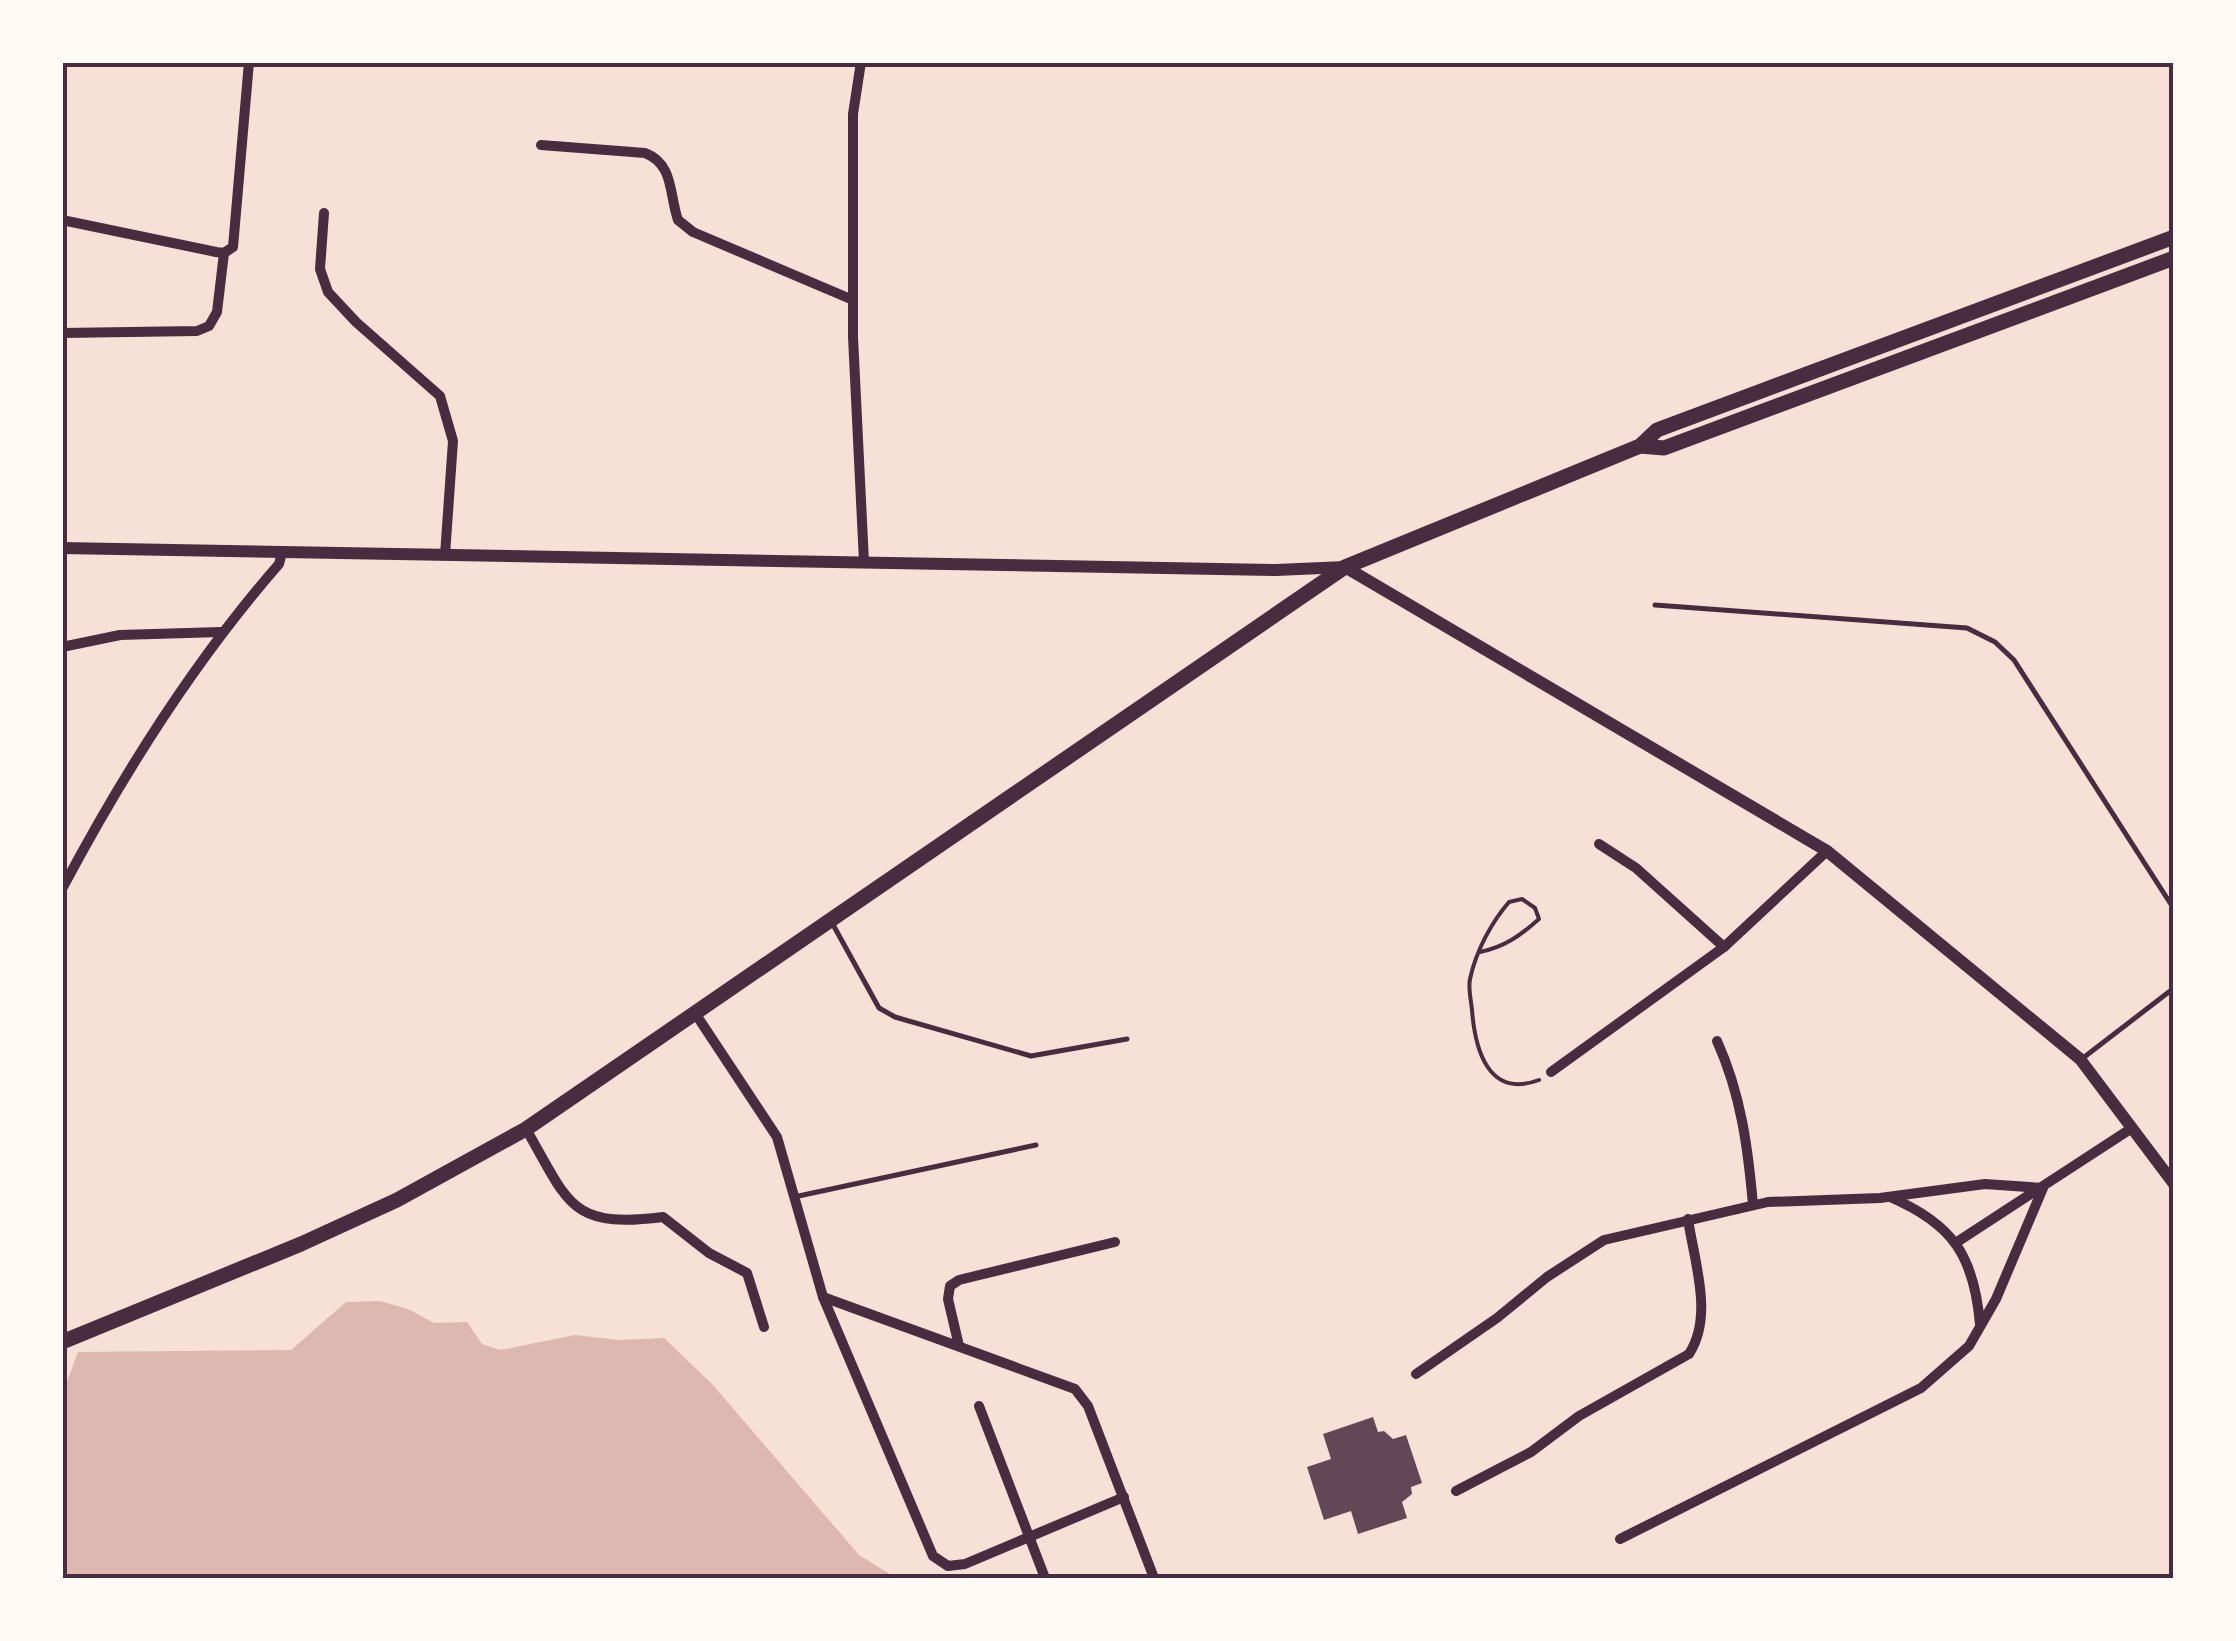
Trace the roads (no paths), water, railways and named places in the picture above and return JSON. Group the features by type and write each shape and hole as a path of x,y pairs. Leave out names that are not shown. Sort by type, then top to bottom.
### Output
{"main road":[{"path":"62,1342 398,1200 526,1129 1345,567 1640,446 1657,430 2174,237"},
{"path":"1640,446 1664,448 2174,258"}],"street":[{"path":"62,220 224,252 233,247 249,62"},
{"path":"861,62 852,114 853,300 864,562"},
{"path":"541,145 645,153 659,158 668,173 678,220 693,232 853,300"},
{"path":"324,213 320,269 328,292 440,396 453,441 446,556"},
{"path":"62,333 196,331 210,326 217,312 224,252"},
{"path":"62,548 1276,570 1345,567 1826,851 2080,1060 2174,1184"},
{"path":"62,889 88,840 221,632 279,564 282,552"},
{"path":"62,647 120,635 221,632"},
{"path":"1599,844 1636,868 1724,947"},
{"path":"1551,1072 1724,947 1826,851"},
{"path":"695,1013 777,1137 823,1297 934,1556 948,1566 965,1564 1124,1496"},
{"path":"1717,1041 1730,1071 1747,1136 1754,1205"},
{"path":"1957,1242 2132,1128"},
{"path":"526,1129 577,1209 600,1220 664,1217 709,1253 747,1273 764,1327"},
{"path":"1416,1374 1604,1240 1754,1205 1889,1196 1985,1184 2043,1188"},
{"path":"1620,1539 1922,1388 1968,1346 1996,1299 2043,1188"},
{"path":"1889,1196 1924,1211 1957,1242 1973,1277 1980,1326"},
{"path":"1456,1491 1530,1452 1578,1416 1689,1354 1696,1343 1702,1316 1688,1219"},
{"path":"959,1346 948,1300 950,1286 958,1280 1114,1242"},
{"path":"823,1297 1075,1390 1088,1406 1154,1578"},
{"path":"978,1406 1045,1578"}],"lane":[{"path":"1655,605 1967,628 1995,642 2014,660 2174,909"},
{"path":"831,920 879,1008 895,1017 1031,1056 1127,1039"},
{"path":"2080,1060 2174,988"},
{"path":"794,1196 1036,1144"}]}
